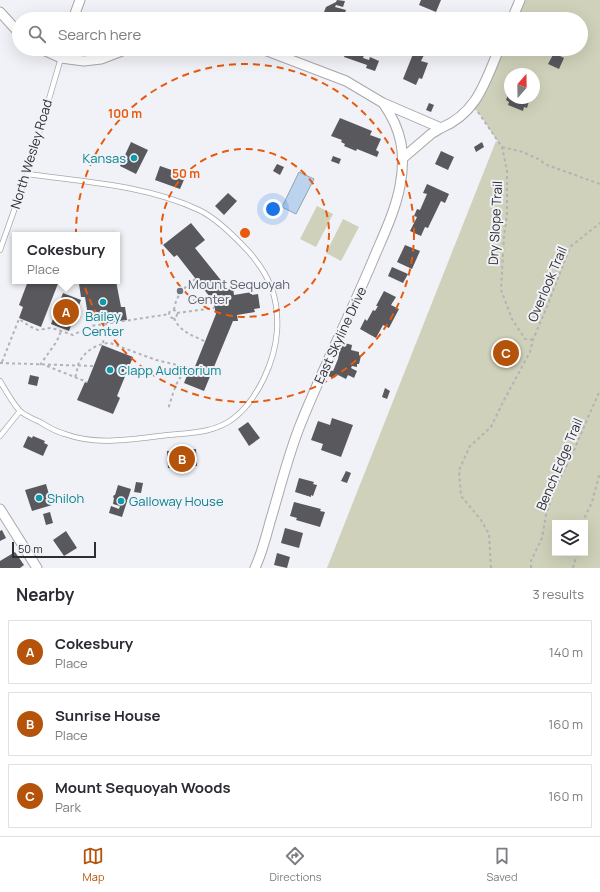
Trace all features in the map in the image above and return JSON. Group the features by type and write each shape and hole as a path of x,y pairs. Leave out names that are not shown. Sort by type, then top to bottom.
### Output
{"street":[{"path":"75,12 80,0"},
{"path":"515,12 520,0"},
{"path":"0,12 12,25"},
{"path":"68,56 84,61 101,59 109,56"},
{"path":"280,56 346,81 383,103 441,128"},
{"path":"403,158 431,134 453,123 468,110 481,90 496,56"},
{"name":"East Skyline Drive","path":"255,568 300,424 327,360 356,301 394,210 400,187 403,158 402,144 392,115 383,103"},
{"path":"0,509 37,568"}],"lane":[{"name":"North Wesley Road","path":"0,250 27,174 61,56"},
{"path":"0,381 20,411 65,434 85,439 106,441 203,432 219,427 234,418 247,404 265,376 271,360 276,336 278,317 273,290 260,265 236,238 200,210 176,201 133,189 27,174"},
{"path":"0,436 20,411"}],"path":[{"name":"Dry Slope Trail","path":"471,106 479,113 502,147 506,171 508,215 504,236 501,290 512,319 525,339 533,340"},
{"path":"502,147 523,152 547,165 600,184"},
{"name":"Overlook Trail","path":"492,568 489,534 481,520 461,496 459,470 470,446 491,427 530,352 533,340 570,247 600,223"},
{"path":"94,366 40,365 1,362 19,319 38,330 50,328 73,336 91,326 170,314 170,311 174,310 179,293 195,279"},
{"path":"177,313 214,308"},
{"path":"174,310 177,313"},
{"path":"174,318 177,313"},
{"path":"170,314 184,332 204,341"},
{"path":"103,343 106,324"},
{"path":"40,365 57,341 61,331"},
{"path":"75,377 78,366 90,349 103,343 110,343 156,360 190,368 178,380 168,410"},
{"path":"46,365 87,382"},
{"name":"Bench Edge Trail","path":"531,568 531,560 542,538 546,515 555,488 571,457 600,390"},
{"path":"583,520 592,502 600,472"},
{"path":"573,568 576,556"}],"green space":[{"path":"520,0 600,0 600,568 327,568 496,141 498,142 479,113 471,106 496,56 588,56 588,12 515,12"},
{"path":"317,206 333,214 316,247 300,239"},
{"path":"343,219 359,227 341,261 326,253"}],"water":[{"path":"299,172 314,179 296,214 282,207"}],"building":[{"path":"337,0 345,1 343,7 336,5 335,7 346,10 345,12 324,12 326,7"},
{"path":"421,0 441,0 436,12 419,5"},
{"path":"364,56 363,58 369,60 370,57 379,61 375,71 366,68 367,65 344,57"},
{"path":"412,56 424,56 421,61 428,63 422,79 419,78 416,85 403,79"},
{"path":"552,56 560,56 564,58 559,69 548,64"},
{"path":"429,103 434,105 431,112 426,110"},
{"path":"528,104 527,108 524,107 523,111 508,105"},
{"path":"340,118 372,131 370,135 381,139 376,150 379,152 377,157 357,149 356,151 344,146 345,144 341,142 342,140 331,136"},
{"name":"Kansas","path":"131,142 148,150 136,174 120,166"},
{"path":"482,142 484,147 476,152 474,147"},
{"path":"441,151 454,157 448,170 435,164"},
{"path":"333,156 341,159 339,164 331,161"},
{"path":"277,164 284,167 280,175 273,171"},
{"path":"160,166 186,175 180,189 155,180"},
{"path":"427,184 449,194 445,203 441,201 428,228 425,227 421,236 410,231 417,217 414,216 417,209 420,210 427,194 423,193"},
{"path":"228,193 237,201 224,215 215,206"},
{"path":"191,223 205,240 195,248 228,289 233,288 234,295 252,292 252,295 258,294 260,308 254,309 255,312 237,315 238,321 233,321 204,391 184,383 190,368 194,369 216,314 213,301 177,255 174,257 163,245"},
{"path":"405,245 420,251 412,269 397,262"},
{"path":"392,267 408,274 403,283 388,276"},
{"path":"27,284 58,284 41,327 19,318 23,307 19,305"},
{"name":"Bailey Center","path":"79,284 117,284 121,307 125,307 127,320 102,324 101,320 89,322 85,297 81,297"},
{"path":"384,291 396,297 391,305 399,309 389,328 383,325 376,338 360,329 365,319 367,321 373,310 375,311"},
{"path":"63,293 81,300 69,331 51,324"},
{"path":"341,342 352,345 351,350 359,352 359,355 361,356 357,367 352,366 351,368 357,371 354,378 348,375 346,379 336,374 334,378 328,376 330,370 333,371 338,359"},
{"name":"Clapp Auditorium","path":"102,345 133,357 117,396 120,398 113,414 77,400 85,382 87,383"},
{"path":"30,375 39,377 37,386 28,384"},
{"path":"385,388 390,391 387,399 382,397"},
{"path":"332,418 353,425 341,457 321,450 323,444 311,440 318,421 330,425"},
{"path":"248,422 260,438 249,446 238,429"},
{"path":"28,436 32,438 33,436 45,441 44,443 48,445 43,456 23,447"},
{"path":"175,448 183,448 183,450 196,449 197,466 168,468 167,451 175,451"},
{"path":"346,471 351,473 347,483 341,481"},
{"path":"299,478 314,482 313,484 317,485 313,496 311,495 311,497 295,492"},
{"path":"136,482 143,483 141,493 134,492"},
{"name":"Shiloh","path":"46,484 52,505 32,511 25,490"},
{"name":"Galloway House","path":"118,485 131,489 122,517 109,513 111,506 119,509 120,506 113,504 113,497"},
{"path":"294,502 321,509 320,511 325,512 320,527 296,520 297,518 290,516"},
{"path":"50,512 53,523 46,525 43,514"},
{"path":"285,528 303,533 299,548 281,543"},
{"path":"2,530 6,538 0,541 0,531"},
{"path":"66,531 77,548 64,556 53,540"},
{"path":"15,552 24,565 20,568 0,568 0,561"},
{"path":"277,553 290,557 287,568 274,565"}],"place":[{"name":"Kansas","path":"134,158"},
{"name":"Mount Sequoyah Center","path":"180,291"},
{"name":"Bailey Center","path":"103,302"},
{"name":"Cokesbury","path":"66,312"},
{"name":"Mount Sequoyah Woods","path":"506,353"},
{"name":"Clapp Auditorium","path":"110,370"},
{"name":"Sunrise House","path":"182,459"},
{"name":"Shiloh","path":"39,498"},
{"name":"Galloway House","path":"121,501"}]}
